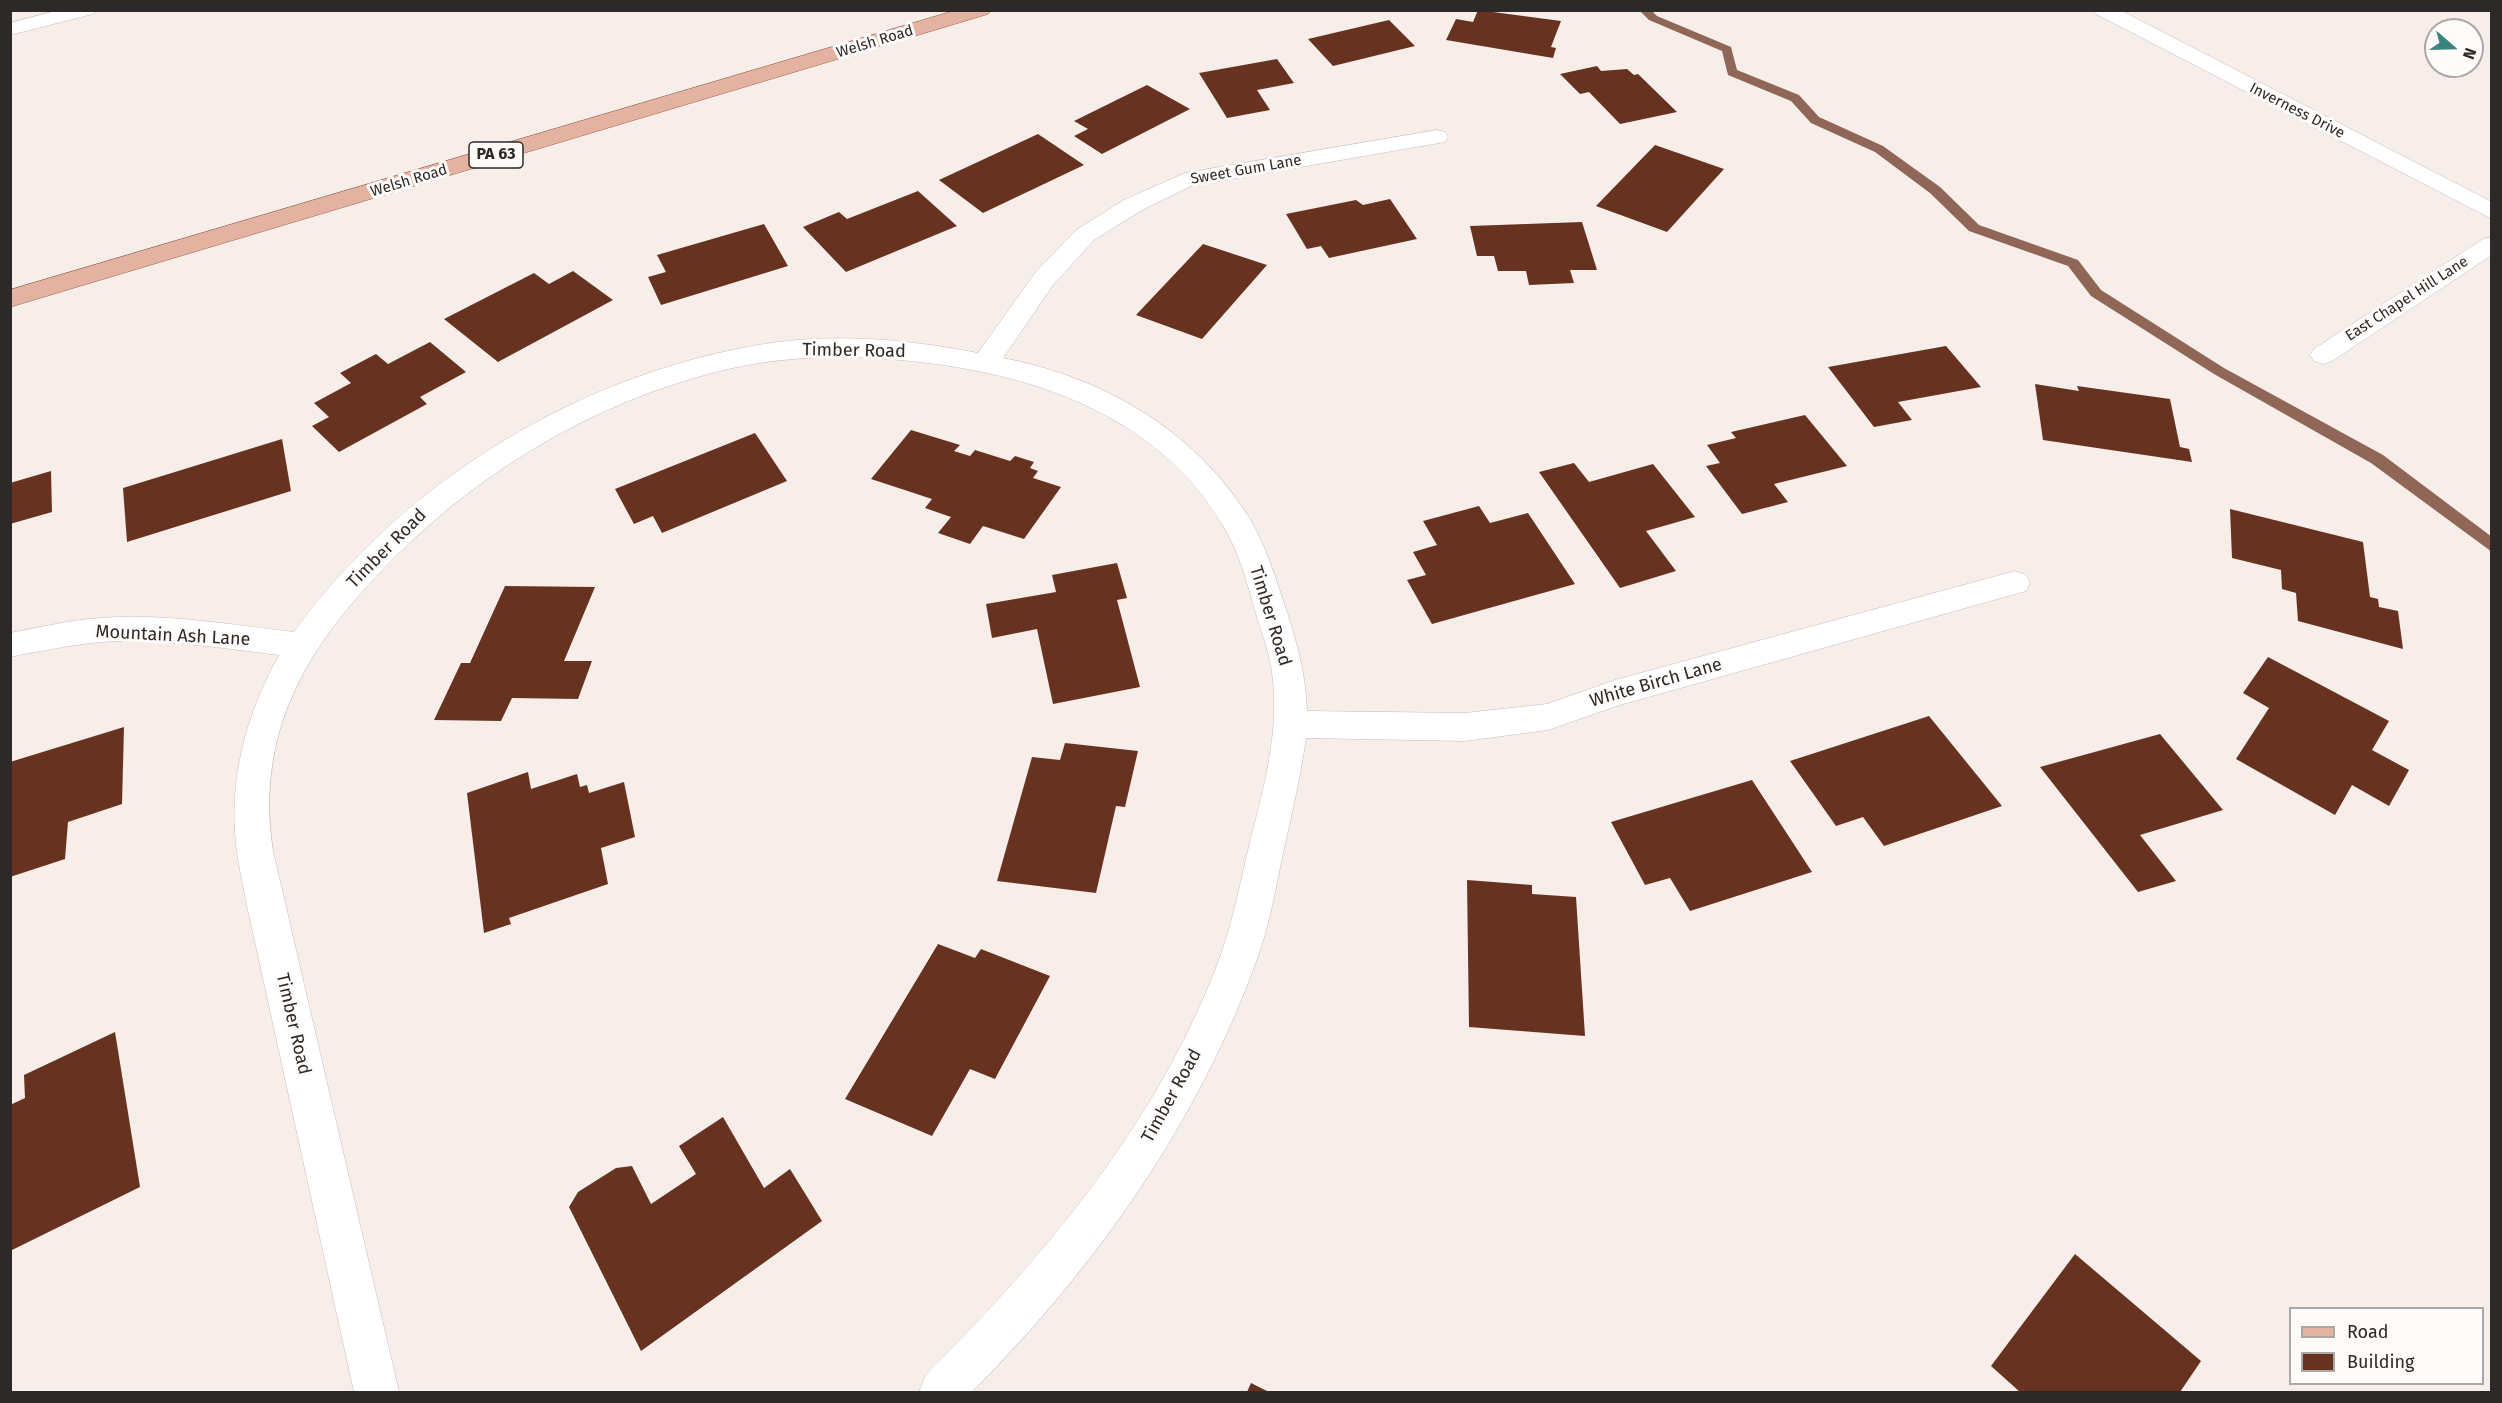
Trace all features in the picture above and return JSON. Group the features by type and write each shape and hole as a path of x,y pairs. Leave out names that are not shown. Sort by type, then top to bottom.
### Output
{"main road":[{"name":"Welsh Road","path":"10,300 981,10"}],"street":[{"path":"10,29 86,10"},
{"name":"Inverness Drive","path":"2103,10 2492,212"},
{"name":"Sweet Gum Lane","path":"986,362 1044,279 1078,242 1085,235 1133,205 1185,180 1437,136"},
{"name":"East Chapel Hill Lane","path":"2323,355 2492,244"},
{"name":"Timber Road","path":"376,1392 264,901 252,824 256,768 270,706 300,645 365,569 396,536 427,509 500,458 592,407 672,376 767,353 866,348 986,362 1065,383 1105,400 1147,424 1181,454 1208,484 1235,521 1258,569 1288,673 1289,723 1274,817 1240,955 1210,1027 1171,1102 1126,1175 1069,1255 941,1392"},
{"name":"White Birch Lane","path":"1289,723 1465,727 1548,717 1615,693 2015,583"},
{"name":"Mountain Ash Lane","path":"10,645 54,636 104,630 211,635 300,645"}],"building":[{"path":"1478,10 1561,21 1551,47 1556,48 1553,58 1446,40 1456,19 1473,22"},
{"path":"1389,20 1415,46 1333,66 1308,39"},
{"path":"1277,59 1294,83 1257,90 1270,110 1227,118 1199,73"},
{"path":"1597,66 1601,71 1627,69 1634,75 1638,74 1677,112 1620,124 1589,92 1580,94 1560,74"},
{"path":"1147,85 1190,109 1102,154 1074,136 1088,129 1074,121"},
{"path":"1038,134 1084,165 983,213 939,180"},
{"path":"1655,145 1724,169 1667,232 1596,206"},
{"path":"918,191 957,226 846,272 803,227 839,212 847,219"},
{"path":"1390,199 1417,239 1329,258 1321,246 1307,249 1286,214 1356,200 1363,205"},
{"path":"1582,222 1597,270 1570,270 1574,283 1529,285 1526,271 1498,271 1494,256 1477,256 1470,226"},
{"path":"764,224 788,266 661,305 648,277 666,272 657,255"},
{"path":"1203,244 1267,265 1202,339 1136,315"},
{"path":"573,271 613,300 498,362 444,319 534,273 549,284"},
{"path":"430,342 466,372 420,397 427,404 339,452 312,426 329,417 314,403 351,383 340,373 376,354 388,364"},
{"path":"1946,346 1981,387 1898,402 1912,420 1874,427 1828,367"},
{"path":"2035,384 2079,391 2077,386 2170,399 2180,447 2189,449 2192,462 2043,440"},
{"path":"1805,415 1847,466 1774,484 1788,502 1742,514 1706,466 1720,463 1707,445 1736,438 1731,432"},
{"path":"911,430 960,445 954,451 970,456 975,450 1010,461 1015,456 1034,462 1030,468 1038,471 1033,478 1061,487 1024,539 983,526 970,544 938,533 951,517 925,508 932,499 871,479"},
{"path":"755,433 787,481 662,533 653,516 634,524 615,489"},
{"path":"282,439 291,491 127,542 123,488"},
{"path":"1574,463 1589,482 1653,464 1695,517 1646,531 1676,571 1620,588 1539,472"},
{"path":"51,471 52,512 10,524 10,483"},
{"path":"1479,506 1490,523 1528,513 1575,584 1432,624 1407,580 1426,575 1413,552 1437,545 1423,521"},
{"path":"2230,509 2363,542 2370,597 2378,599 2379,607 2398,611 2403,649 2298,621 2296,593 2282,589 2281,570 2232,558"},
{"path":"1117,563 1127,598 1117,600 1140,687 1053,704 1037,629 992,638 986,604 1056,592 1052,575"},
{"path":"505,586 595,587 564,661 592,661 578,699 512,698 501,721 434,720 461,663 470,663"},
{"path":"2268,657 2389,721 2372,750 2409,770 2389,806 2352,785 2335,815 2236,759 2269,708 2243,693"},
{"path":"1929,716 2002,806 1884,846 1863,817 1836,826 1790,761"},
{"path":"124,727 122,804 68,822 65,859 10,877 10,762"},
{"path":"2160,734 2223,810 2140,835 2176,881 2138,892 2040,767"},
{"path":"1065,743 1138,751 1125,807 1116,806 1096,893 997,881 1032,757 1060,760"},
{"path":"528,772 531,789 577,774 580,787 587,785 589,793 624,782 635,837 601,848 608,884 509,918 511,924 484,933 467,793"},
{"path":"1752,780 1812,872 1690,911 1670,878 1645,885 1611,822"},
{"path":"1467,880 1532,885 1532,894 1576,897 1585,1036 1469,1027"},
{"path":"938,944 975,958 981,949 1050,976 995,1079 970,1069 932,1136 845,1099"},
{"path":"115,1032 140,1187 10,1251 10,1105 25,1098 24,1075"},
{"path":"723,1117 764,1188 790,1169 822,1221 641,1351 569,1207 578,1192 616,1168 632,1166 651,1204 696,1174 679,1146"},
{"path":"2075,1254 2201,1361 2180,1392 2020,1392 1991,1366"},
{"path":"1251,1383 1269,1392 1247,1392"}],"waterway":[{"path":"1644,10 1653,18 1727,49 1732,72 1795,98 1815,120 1879,149 1935,190 1974,228 2073,263 2096,293 2219,371 2377,459 2492,546"}]}
